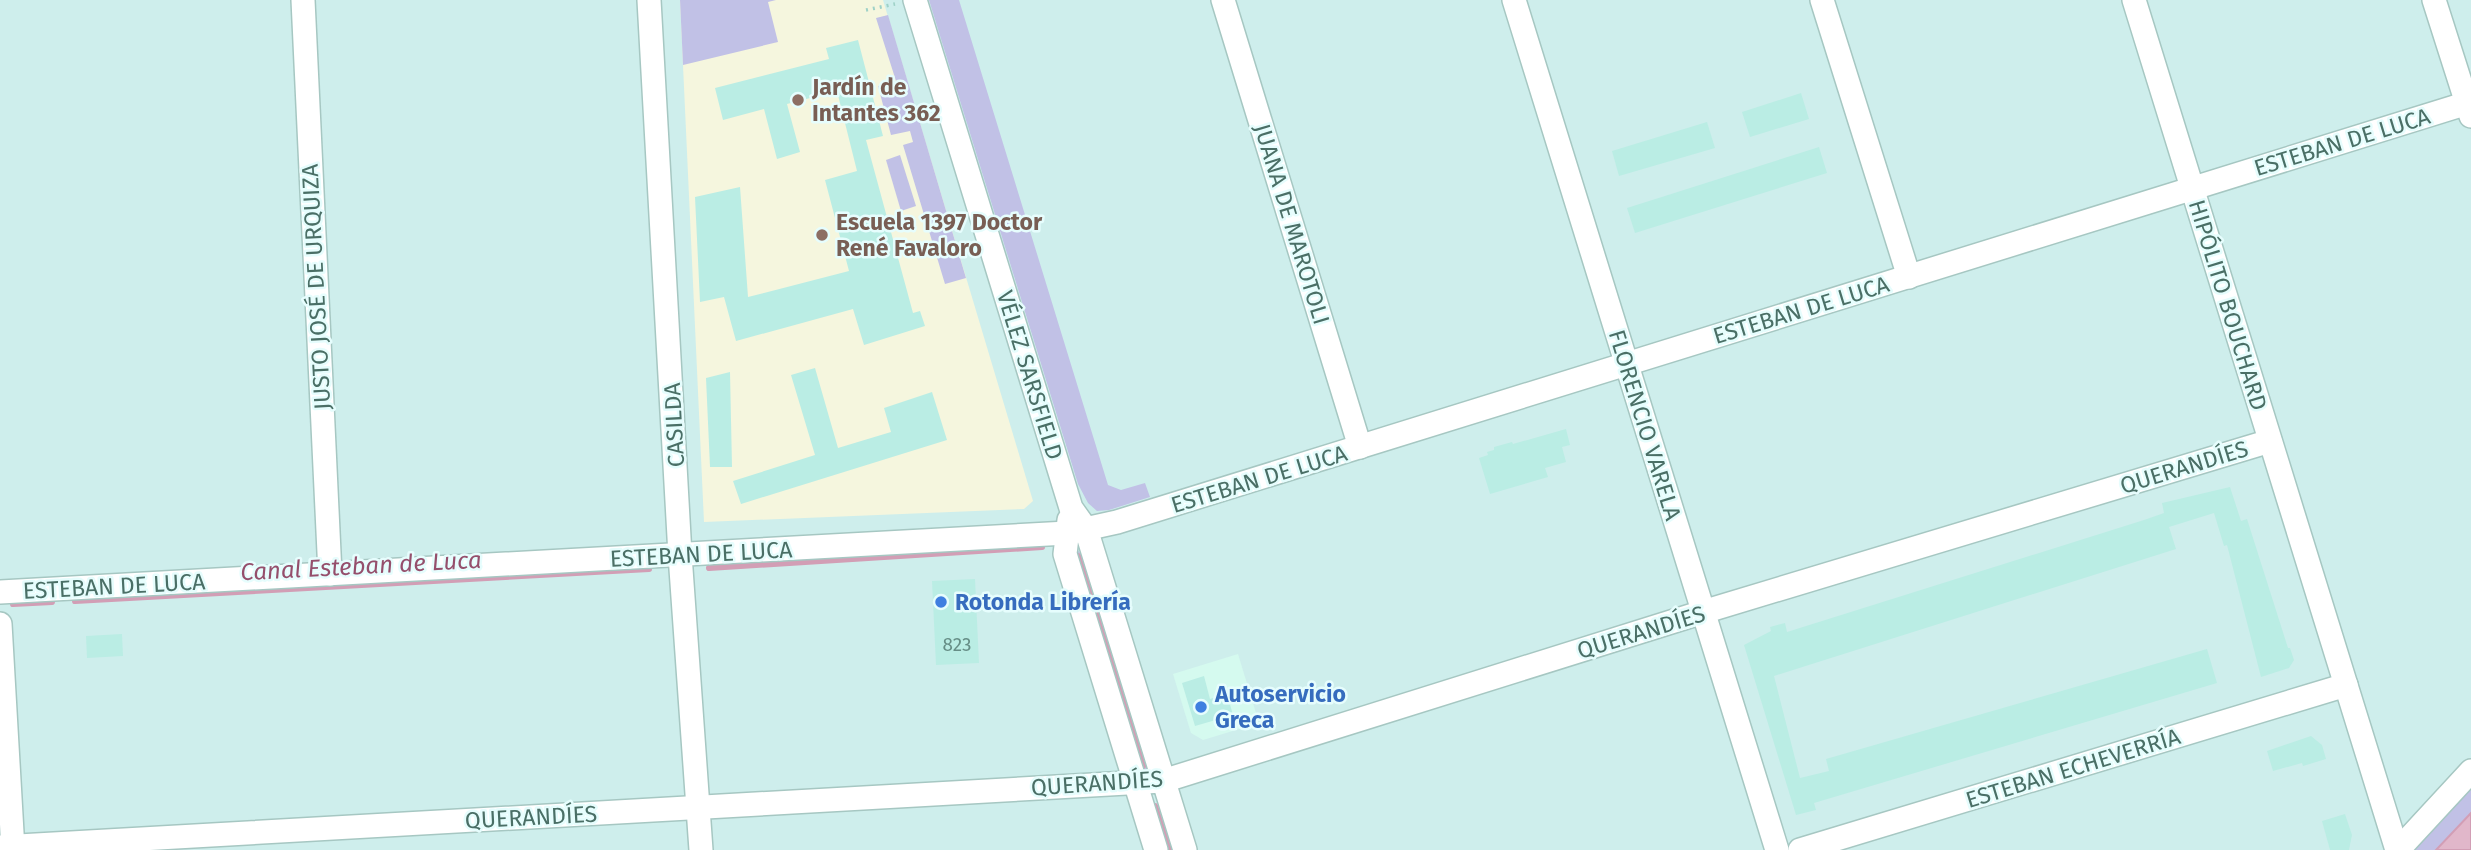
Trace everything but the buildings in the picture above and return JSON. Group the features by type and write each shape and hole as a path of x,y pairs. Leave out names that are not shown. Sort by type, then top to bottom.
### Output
{"street":[{"name":"JUSTO JOSÉ DE URQUIZA","path":"303,0 330,574"},
{"name":"CASILDA","path":"649,0 680,555 701,850"},
{"name":"JUANA DE MAROTOLI","path":"1223,0 1360,447"},
{"name":"FLORENCIO VARELA","path":"1514,0 1777,850"},
{"path":"1822,0 1909,277"},
{"name":"HIPÓLITO BOUCHARD","path":"2134,0 2397,850"},
{"path":"2434,0 2470,107"},
{"name":"VÉLEZ SARSFIELD","path":"908,1 1077,531 1185,850"},
{"name":"ESTEBAN DE LUCA","path":"0,592 1077,531 1117,522 2192,189 2470,107"},
{"name":"QUERANDÍES","path":"8,848 1163,781 1703,612 2270,441"},
{"path":"1077,531 1065,554 1156,850"},
{"path":"0,624 8,848"},
{"name":"ESTEBAN ECHEVERRÍA","path":"1800,850 2346,685"},
{"path":"2397,850 2471,771"}],"path":[{"path":"866,10 908,1"}],"shaded area":[{"path":"0,0 2471,0 2471,850 0,850"},
{"path":"680,0 883,0 1033,501 1024,509 704,522"},
{"path":"680,0 776,0 768,2 778,42 683,65"},
{"path":"929,0 959,0 1108,485 1121,490 1145,483 1150,497 1097,511 1088,503 1078,484"},
{"path":"888,15 966,278 945,284 903,145 913,142 910,131 891,135 878,86 896,81 876,18"},
{"path":"900,155 916,206 901,211 886,160"},
{"path":"1077,550 1083,555 1148,768 1146,772 1142,772 1073,551"},
{"path":"1238,654 1259,723 1203,740 1191,733 1173,674"},
{"path":"2471,771 2471,850 2398,850"},
{"path":"2471,813 2471,850 2436,850"}],"waterway":[{"name":"Canal Esteban de Luca","path":"709,568 1042,547"},
{"path":"1078,556 1143,766"},
{"name":"Canal Esteban de Luca","path":"75,601 649,569"},
{"name":"Canal Esteban de Luca","path":"13,604 52,602"},
{"path":"1155,806 1169,850"}],"place":[{"name":"Jardín de Intantes 362","path":"798,100"},
{"name":"Escuela 1397 Doctor René Favaloro","path":"822,235"},
{"name":"Rotonda Librería","path":"941,602"},
{"name":"Autoservicio Greca","path":"1201,707"}]}
